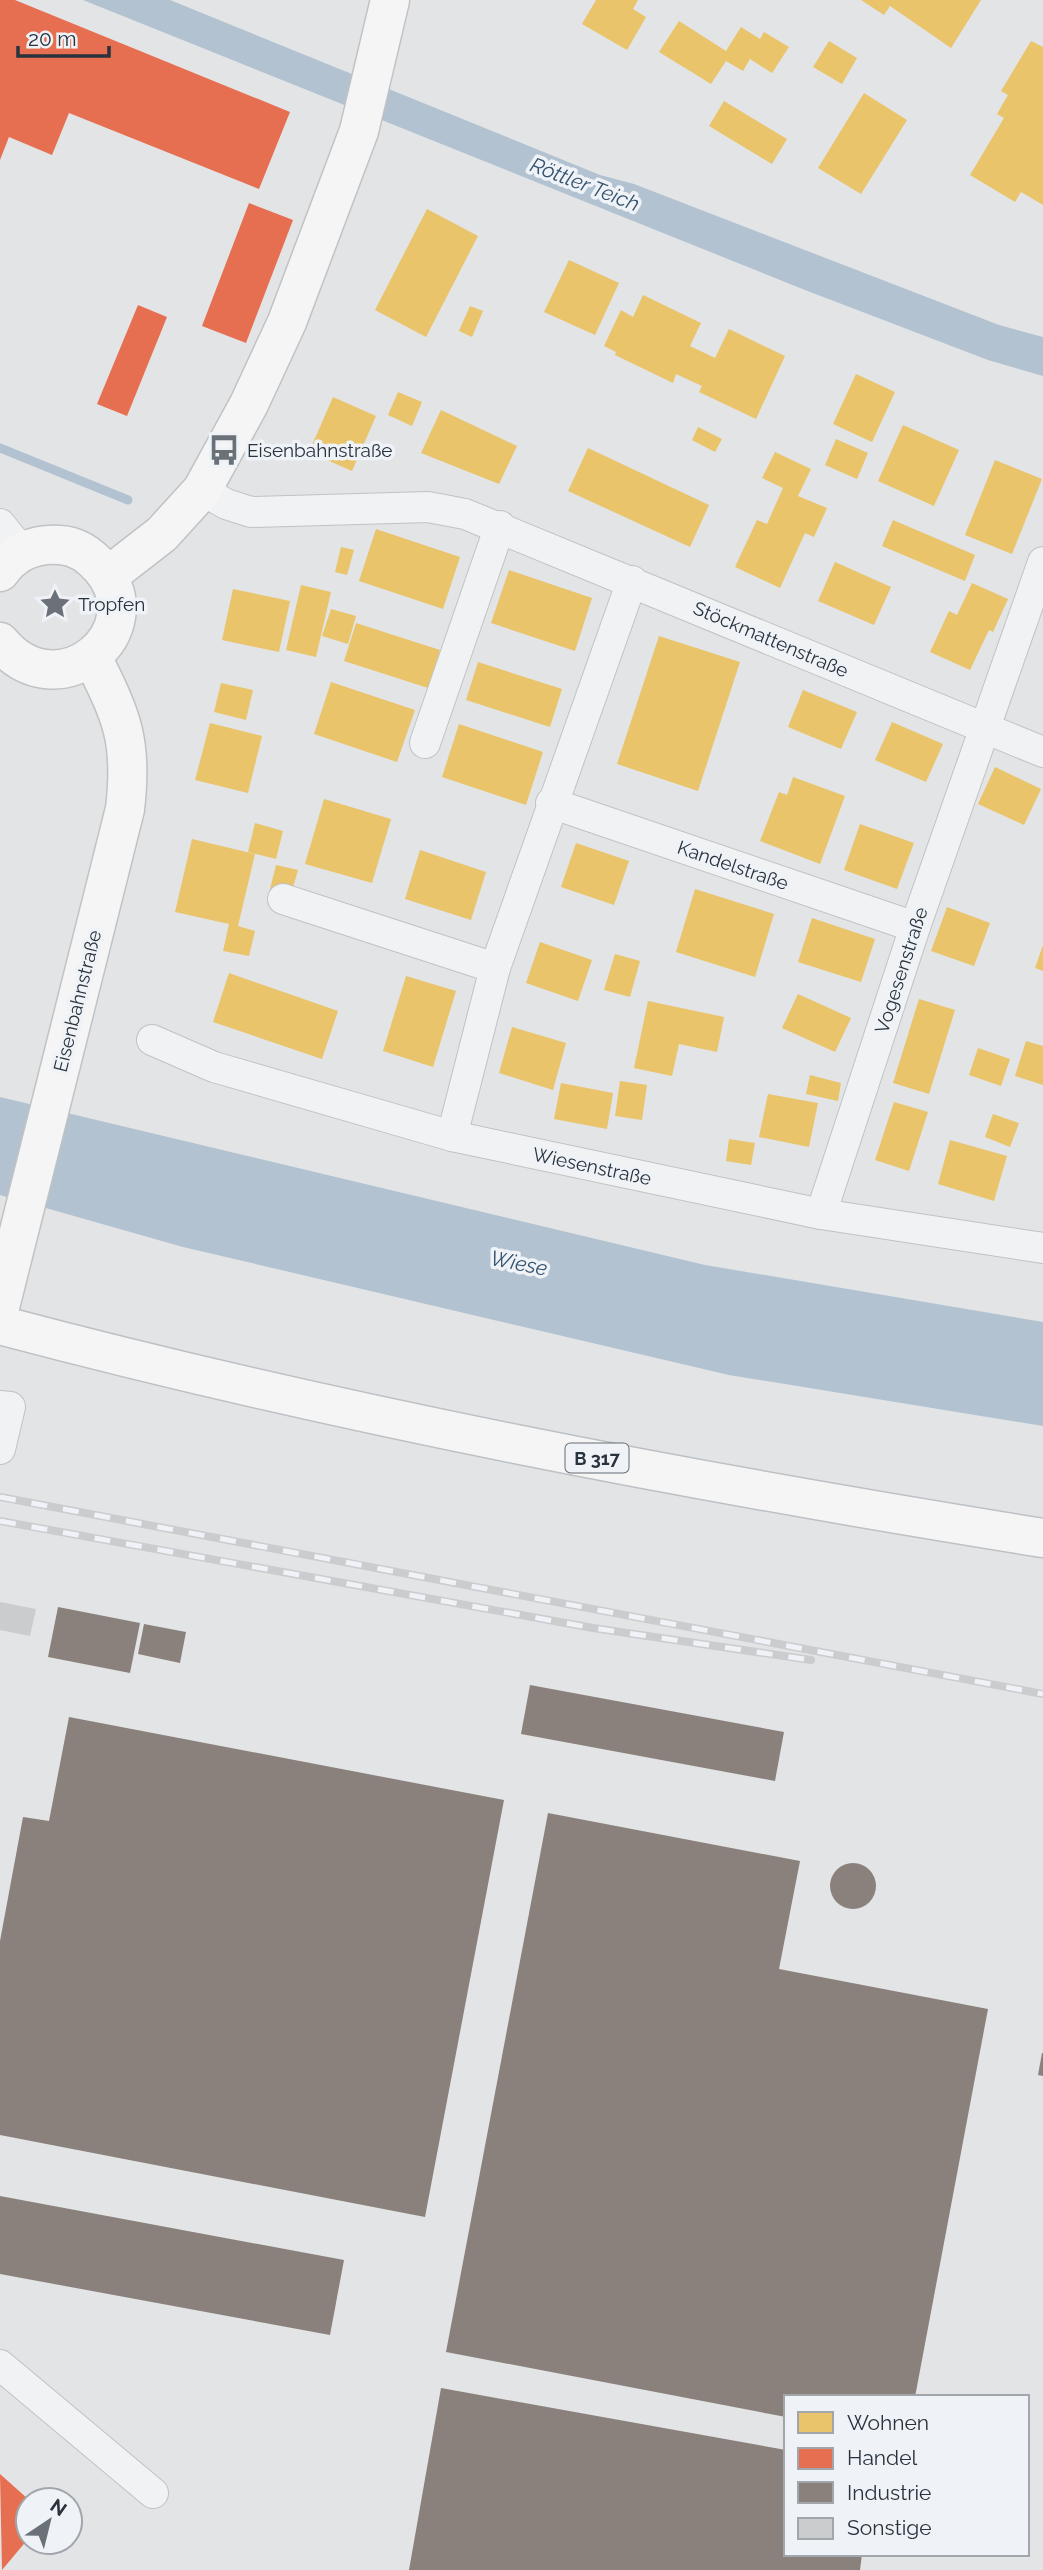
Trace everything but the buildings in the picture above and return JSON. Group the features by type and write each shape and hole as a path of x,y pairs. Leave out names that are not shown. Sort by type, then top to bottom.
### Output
{"street":[{"path":"108,576 162,534 202,490 249,404 287,323 359,131 390,0"},
{"name":"Stöckmattenstraße","path":"202,490 226,504 251,512 428,506 500,526 1043,752"},
{"path":"425,743 500,526"},
{"path":"4,654 30,666 51,671 73,668 92,657 107,641 115,620 115,597 108,576 92,557 70,546 46,544 7,549"},
{"name":"Vogesenstraße","path":"821,1214 983,727 1043,562"},
{"path":"452,1136 495,968 551,803 632,581"},
{"name":"Eisenbahnstraße","path":"0,1307 125,809 130,770 127,740 92,657"},
{"name":"Kandelstraße","path":"551,803 915,927"},
{"path":"283,899 495,968"},
{"name":"Wiesenstraße","path":"152,1041 214,1067 452,1136 821,1214 1043,1248"},
{"name":"B 317","path":"0,1325 154,1366 474,1436 1043,1538"},
{"path":"0,1449 5,1407"},
{"path":"0,2365 153,2493"}],"water":[{"name":"Röttler Teich","path":"83,0 170,0 600,175 634,184 999,325 1043,337 1043,376 988,360 805,290"},
{"name":"Wiese","path":"0,1097 705,1265 1043,1322 1043,1426 729,1375 183,1247 0,1195"}],"waterway":[{"path":"0,448 128,500"}],"railway":[{"path":"0,1497 1043,1694"},
{"path":"0,1521 593,1628 811,1660"}],"place":[{"name":"Eisenbahnstraße","path":"224,450"},
{"name":"Tropfen","path":"55,604"}]}
